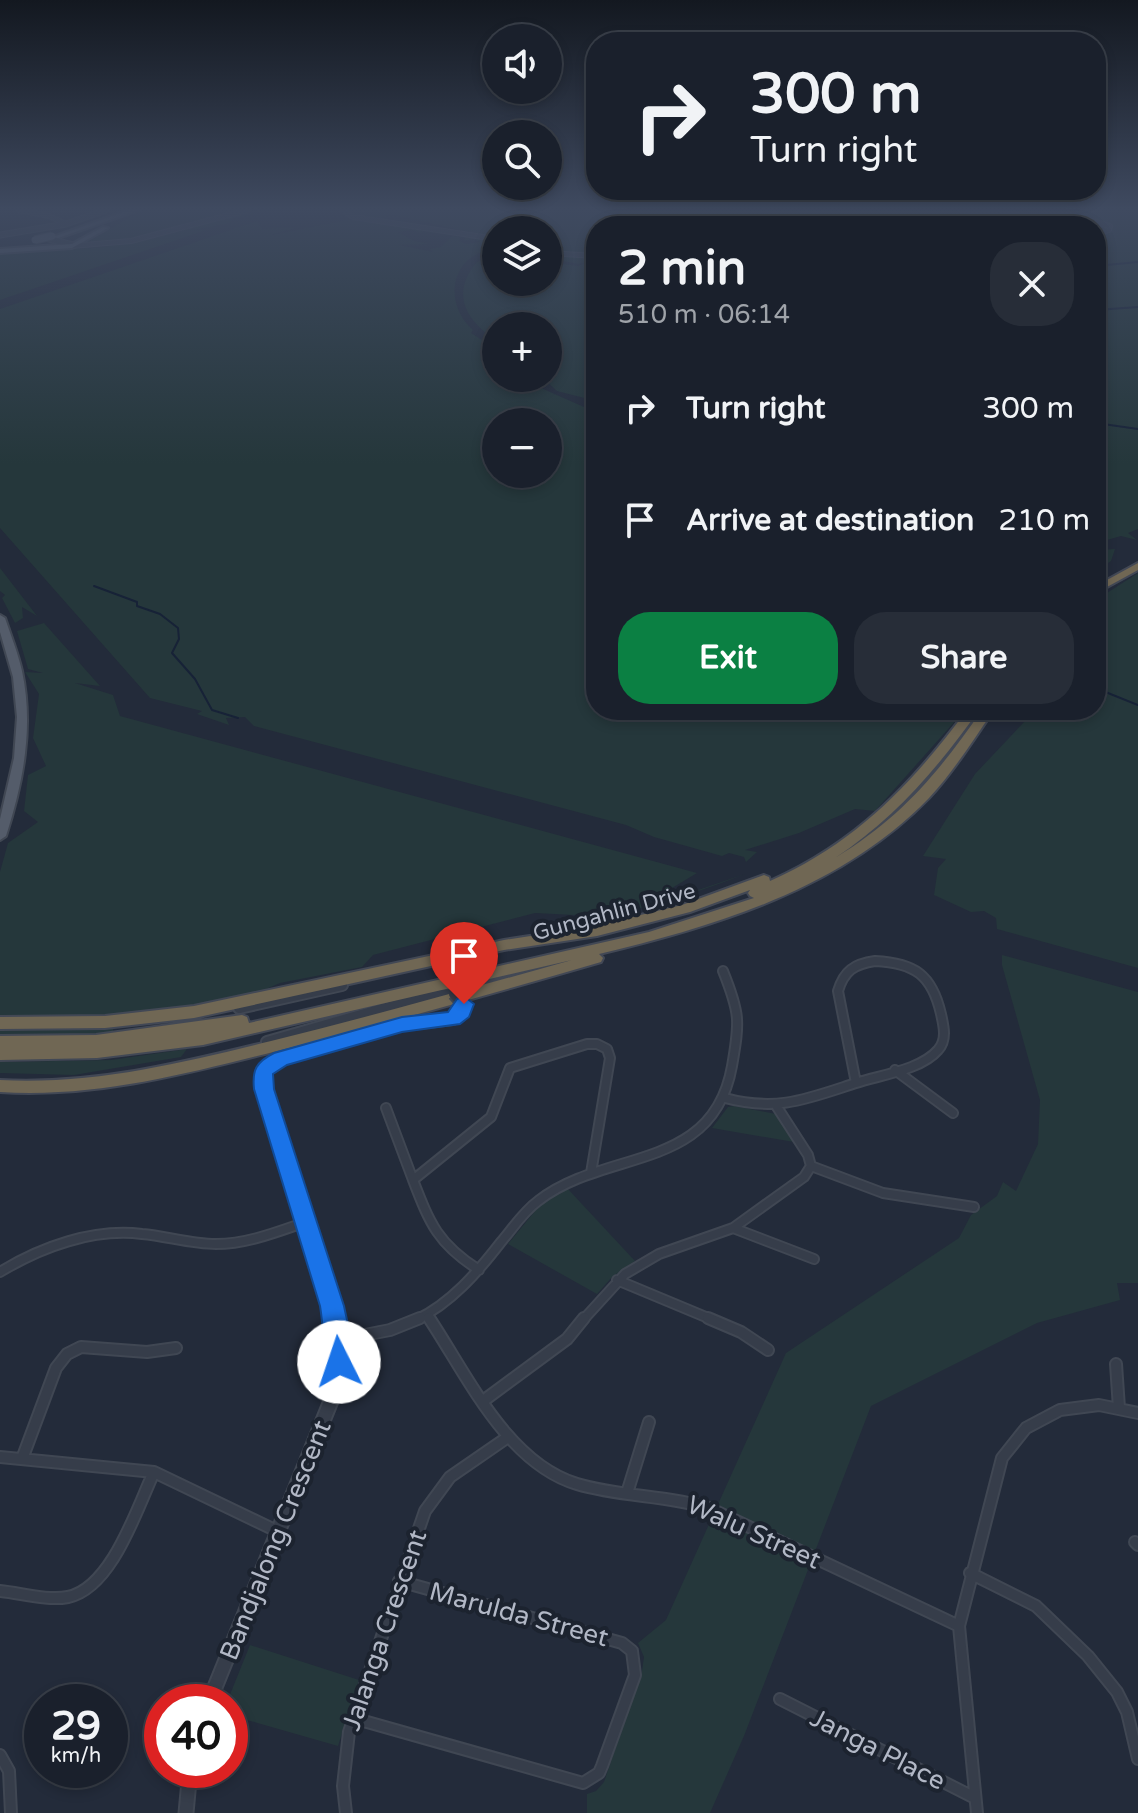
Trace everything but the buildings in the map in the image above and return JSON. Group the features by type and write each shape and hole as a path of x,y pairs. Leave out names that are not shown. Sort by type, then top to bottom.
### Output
{"highway":[{"path":"1106,575 1138,557"},
{"path":"1106,584 1138,566"},
{"path":"451,967 458,960 597,931 711,900 760,882 827,849 884,810 950,742 966,720"},
{"path":"0,1086 81,1086 160,1074 331,1032 521,980 740,913 834,865 892,825 936,782 981,720"},
{"name":"Gungahlin Drive","path":"0,1042 86,1041 175,1031 271,1015 563,948 721,905 786,879 858,837 908,795 950,742"},
{"name":"Gungahlin Drive","path":"0,1054 131,1049 262,1027 649,937 770,897"},
{"path":"0,1023 50,1024 153,1018 275,996 513,943 597,931"},
{"path":"175,1031 355,983"},
{"path":"131,1049 160,1049 255,1035 401,1003"}],"main road":[{"path":"0,618 18,676 22,716 16,783 0,836"}],"street":[{"path":"725,1098 759,1108 777,1107 856,1083 931,1057 944,1043 945,1031 936,995 926,978 906,965 880,960 865,962 848,971 838,988 856,1083"},
{"path":"153,1018 167,1021 222,1012 436,964 451,967 461,998"},
{"path":"339,1340 383,1333 428,1316 458,1294 534,1204 554,1188 657,1153 689,1138 708,1123 725,1098 738,1014 723,971"},
{"path":"160,1074 439,993 461,998"},
{"name":"Bandjalong Crescent","path":"216,1684 333,1396 339,1340 332,1306 262,1081 265,1068 281,1059 402,1025 453,1019 461,1013 461,998"},
{"path":"413,1180 491,1117 510,1068 597,1044 607,1049 610,1058 591,1173"},
{"path":"895,1070 953,1113"},
{"path":"483,1401 567,1339 617,1280 659,1254 733,1228 804,1177 811,1166 808,1155 777,1107"},
{"path":"386,1108 436,1237 454,1255 479,1270"},
{"path":"811,1166 883,1193 974,1207"},
{"path":"0,1272 42,1252 113,1233 230,1243 306,1222"},
{"path":"733,1228 814,1259"},
{"path":"617,1280 741,1332 768,1350"},
{"name":"Walu Street","path":"428,1316 508,1437 528,1460 555,1477 576,1485 678,1498 712,1509 959,1626"},
{"path":"22,1459 56,1368 67,1354 81,1347 147,1352 176,1348"},
{"path":"1116,1364 1119,1408"},
{"path":"977,1813 959,1626 995,1476 1012,1442 1042,1417 1060,1410 1089,1406 1138,1413"},
{"path":"627,1493 649,1422"},
{"name":"Jalanga Crescent","path":"346,1813 344,1759 353,1718 425,1511 436,1493 467,1463 508,1437"},
{"path":"0,1457 154,1472 279,1532"},
{"path":"0,1591 67,1597 93,1587 106,1570 154,1472"},
{"path":"970,1573 1036,1606 1114,1686 1133,1723 1138,1759"},
{"name":"Marulda Street","path":"353,1718 583,1783 599,1773 635,1675 632,1651 622,1643 399,1581"},
{"name":"Janga Place","path":"780,1699 975,1798"},
{"path":"0,1755 9,1771 11,1813"},
{"path":"186,1813 188,1788"}],"shaded area":[{"path":"0,295 16,295 0,300"},
{"path":"42,295 455,295 461,315 473,330 471,333 482,340 482,392 550,392 586,407 586,720 956,720 875,811 855,809 799,833 745,850 757,852 746,862 744,857 729,853 722,856 654,837 626,825 254,726 245,717 226,718 229,725 197,714 202,711 150,698 0,528 0,309"},
{"path":"463,295 586,295 586,398 561,392 562,312 482,312 482,330 466,308"},
{"path":"1106,295 1138,295 1138,529 1128,533 1137,540 1121,536 1106,541"},
{"path":"1115,549 1111,561 1106,564 1106,550"},
{"path":"0,568 37,616 22,607 23,618 15,623 2,598 5,595 0,591"},
{"path":"1138,573 1138,968 997,929 996,918 984,911 971,912 934,895 938,868 946,859 923,856 975,774 1026,720 1106,720 1106,594"},
{"path":"44,623 100,686 75,683 113,695 120,716 697,873 667,891 639,895 639,898 661,895 642,904 672,899 745,874 664,902 601,917 580,920 620,908 574,915 535,913 373,955 362,967 280,983 257,993 172,1010 75,1019 0,1018 0,872 8,843 38,822 24,811 28,775 46,766 33,738 39,694 25,672 43,673 28,669 17,631"},
{"path":"1002,955 1138,992 1138,1283 1117,1283 1120,1300 1037,1323 871,1406 744,1736 710,1813 587,1813 587,1794 596,1791 604,1782 642,1671 644,1657 638,1643 666,1620 786,1353 959,1238 971,1215 997,1196 1003,1182 1016,1191 1038,1144 1040,1100 1002,965"},
{"path":"113,1028 113,1032 96,1036 0,1037 0,1029"},
{"path":"187,1049 181,1057 74,1075 0,1073 0,1062 111,1060"},
{"path":"728,1107 776,1114 794,1142 712,1128"},
{"path":"567,1188 635,1261 612,1277 597,1294 508,1244 540,1205"},
{"path":"250,1645 359,1680 338,1746 248,1720 248,1684 234,1684"}],"waterway":[{"path":"1106,309 1138,307"},
{"path":"1106,424 1138,429"},
{"path":"94,586 137,602 137,606 160,614 178,628 179,639 172,653 195,679 212,710 238,718"},
{"path":"1106,692 1138,705"}],"route":[{"path":"339,1362 339,1340 332,1306 264,1089 263,1072 269,1064 281,1059 402,1025 453,1019 462,1012 464,1004"}]}
